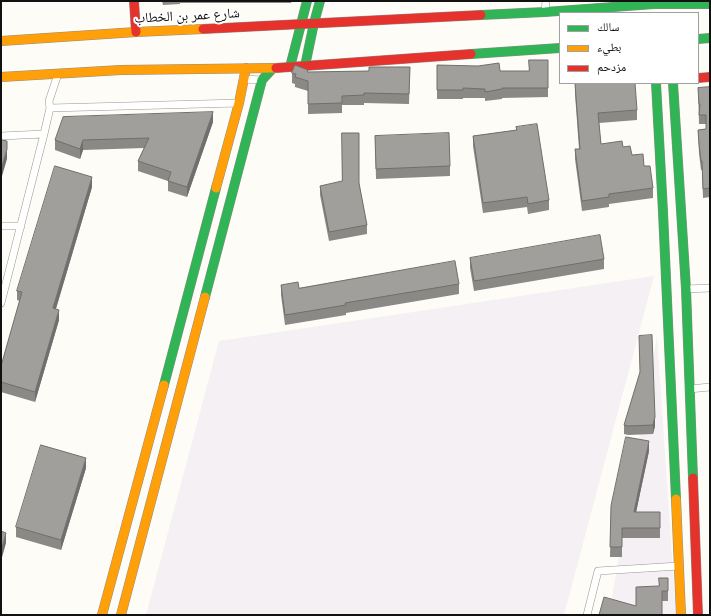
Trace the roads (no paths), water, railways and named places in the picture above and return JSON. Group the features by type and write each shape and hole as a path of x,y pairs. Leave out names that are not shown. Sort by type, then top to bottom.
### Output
{"street":[{"path":"134,1 136,32"},
{"path":"290,67 307,1"},
{"path":"305,66 320,1"},
{"path":"545,12 546,1"},
{"name":"شارع عمر بن الخطاب","path":"1,41 136,32 545,12 654,3 710,4"},
{"path":"699,39 710,38"},
{"path":"1,77 121,70 273,68 559,48"},
{"path":"102,615 239,103 246,68"},
{"path":"121,615 262,80 273,68"},
{"path":"1,303 44,134 50,108 49,101 58,74"},
{"path":"699,78 710,78"},
{"path":"243,79 262,80"},
{"path":"656,84 664,220 681,615"},
{"path":"673,84 686,289 698,615"},
{"path":"50,108 239,103"},
{"path":"1,136 44,134"},
{"path":"1,226 21,226"},
{"path":"686,289 710,288"},
{"path":"690,389 710,387"},
{"path":"587,615 598,571 679,566"}]}
